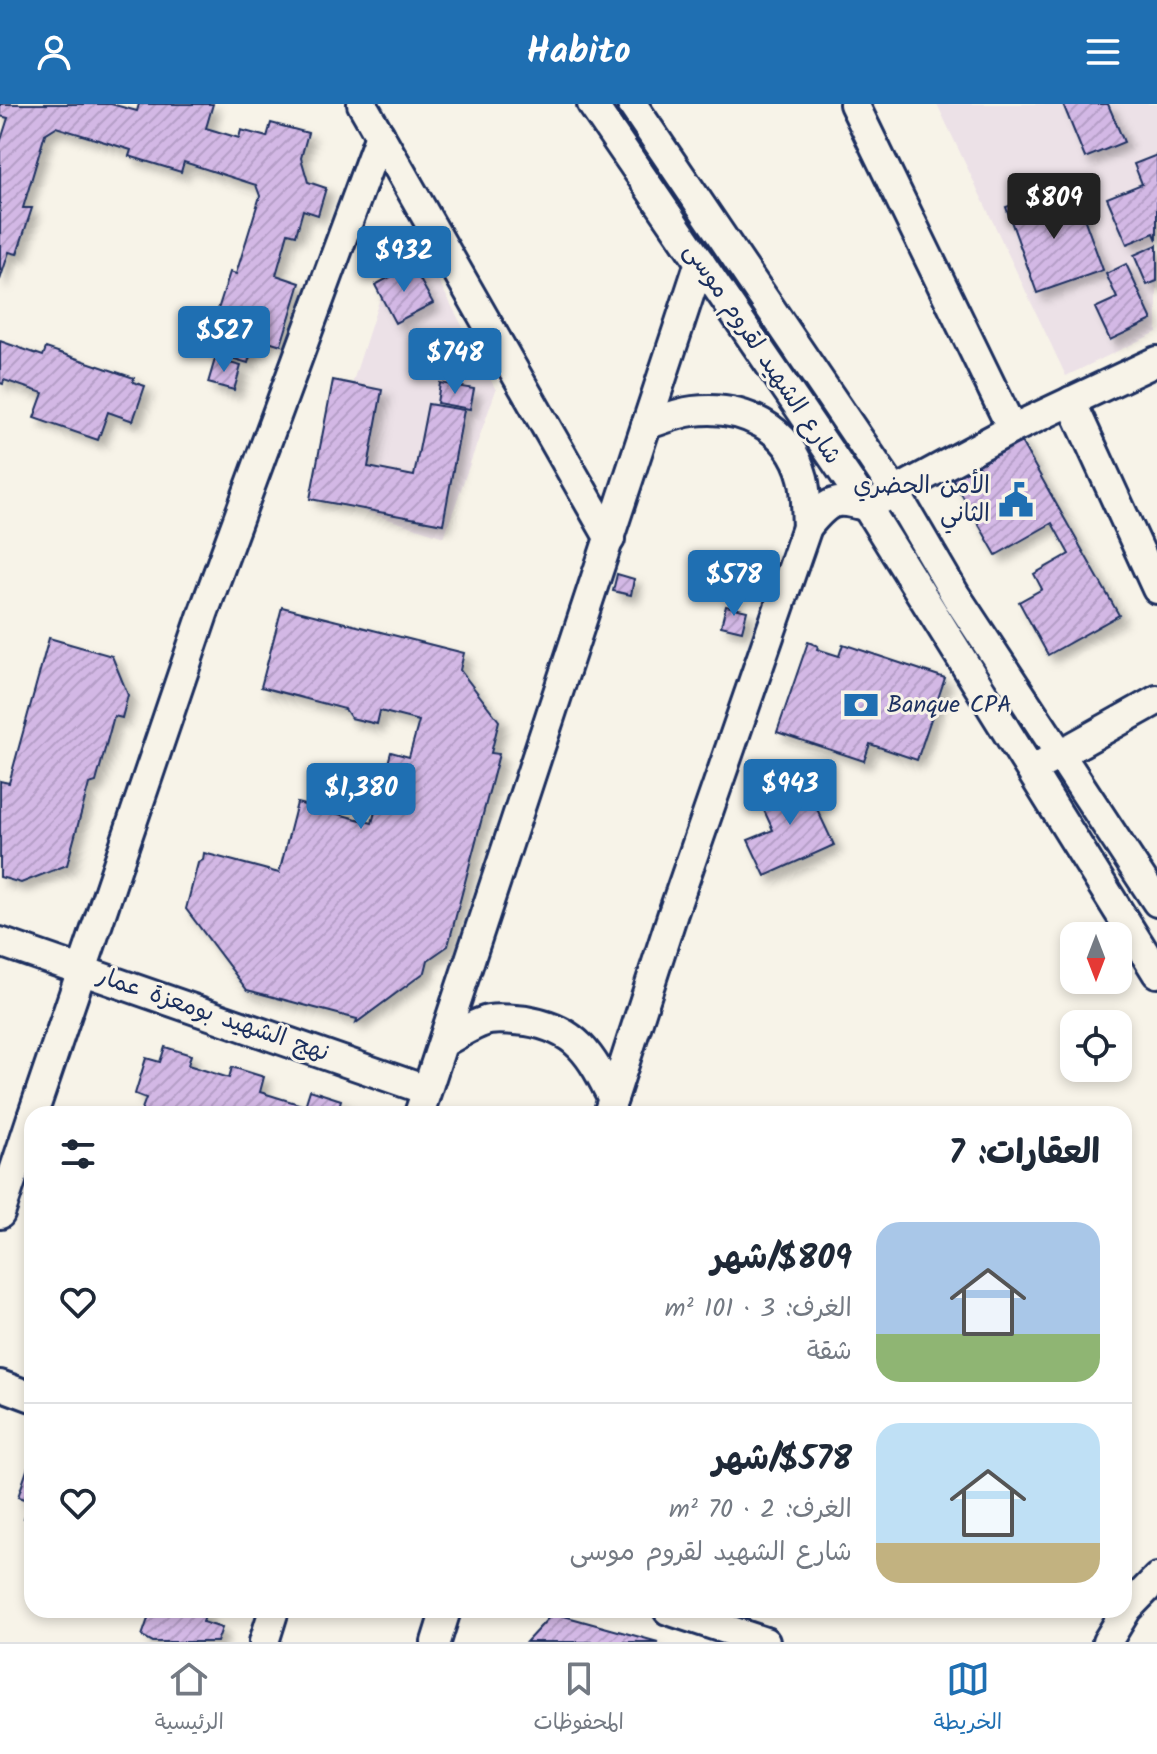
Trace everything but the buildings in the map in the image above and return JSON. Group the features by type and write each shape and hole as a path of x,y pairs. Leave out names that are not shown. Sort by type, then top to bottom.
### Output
{"street":[{"name":"شارع الشهيد لقروم موسى","path":"632,104 895,492 956,596 1157,902"},
{"path":"854,104 1012,429"},
{"path":"358,106 380,135 610,539"},
{"name":"شارع الشهيد لقروم موسى","path":"600,107 700,262 867,507 1157,973"},
{"path":"36,1106 203,614 380,135"},
{"path":"423,1102 700,262"},
{"path":"610,1106 673,913 807,527 823,507 842,500 867,507 1012,429 1157,361"},
{"path":"1071,401 1157,589"},
{"path":"646,425 690,411 730,411 748,415 777,434 792,452 867,507"},
{"path":"792,452 803,478 807,527"},
{"path":"1031,771 1157,700"},
{"name":"نهج الشهيد بومعزة عمار","path":"0,942 81,969 423,1102"},
{"path":"444,1042 488,1020 546,1024 572,1037 590,1058 610,1106"},
{"path":"0,1214 24,1143"},
{"path":"0,1385 24,1394"},
{"path":"1132,1604 1157,1578"},
{"path":"264,1642 272,1618"},
{"path":"436,1642 444,1618"},
{"path":"692,1618 765,1642"},
{"path":"1107,1642 1122,1618"}],"shaded area":[{"path":"937,104 1157,104 1157,332 1066,376"},
{"path":"416,238 496,390 444,537 316,496 397,245"}],"place":[{"name":"الأمن الحضري الثاني","path":"1016,500"},
{"name":"Banque CPA","path":"861,705"}]}
